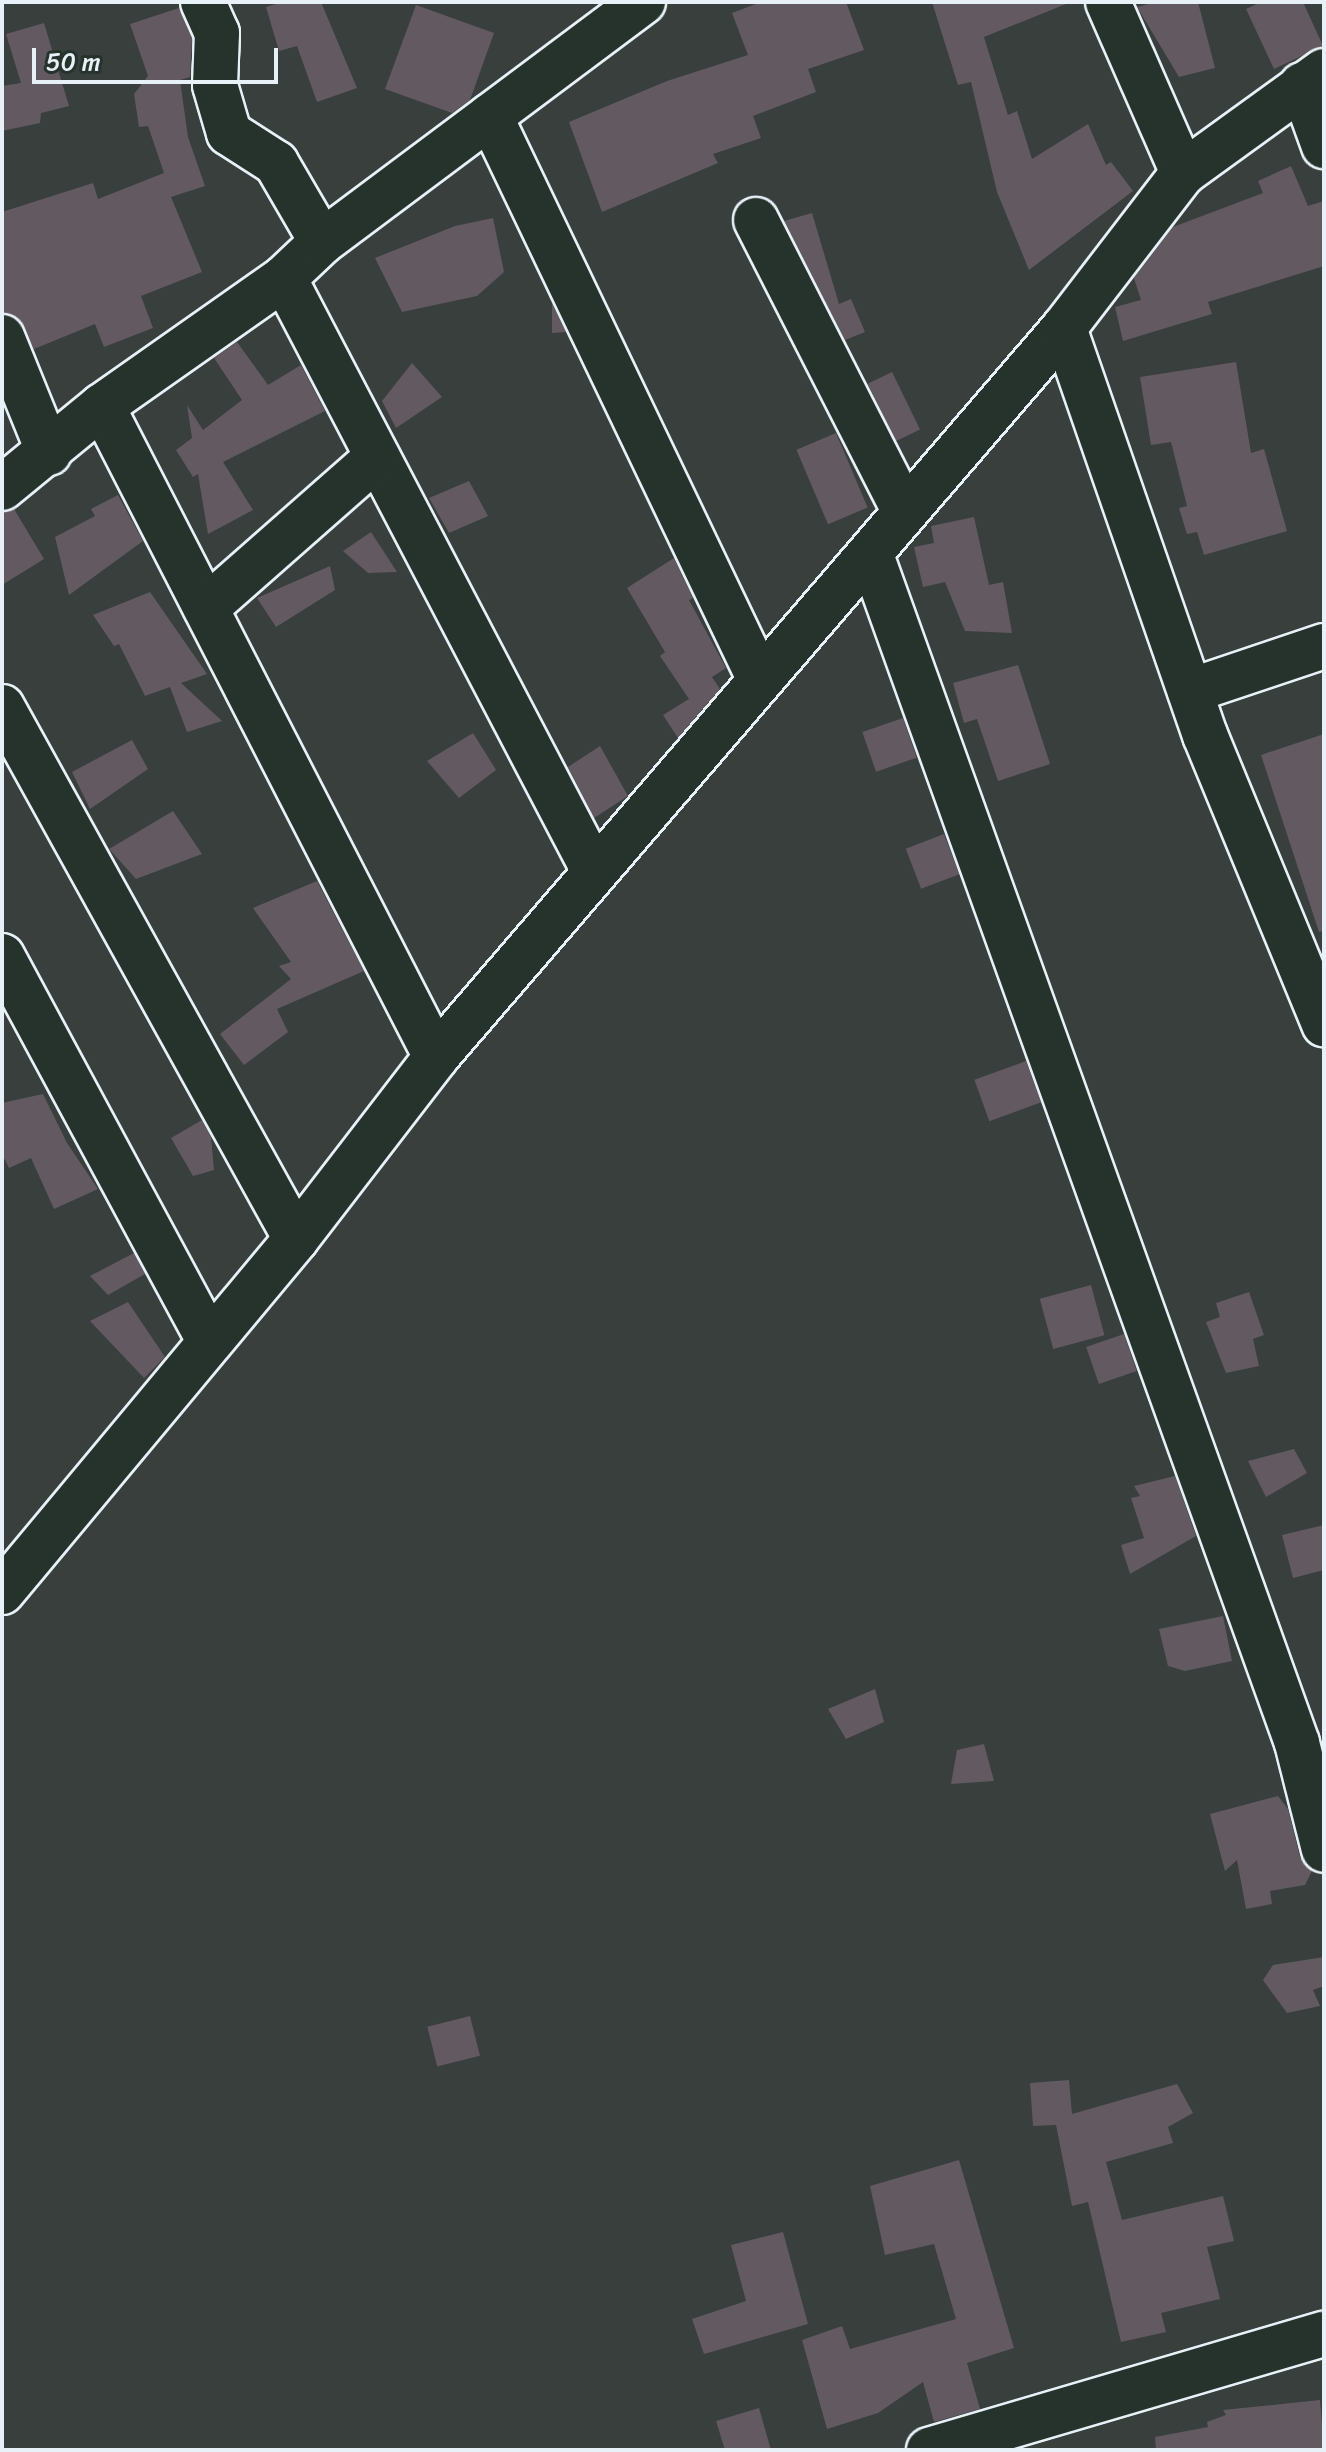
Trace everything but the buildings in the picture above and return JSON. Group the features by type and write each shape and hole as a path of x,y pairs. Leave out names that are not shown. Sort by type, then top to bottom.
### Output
{"street":[{"path":"203,2 217,33 215,85 229,133 276,163 322,242"},
{"path":"1108,2 1183,173"},
{"path":"2,488 49,453 102,406 284,278 322,242 640,3"},
{"path":"2,1592 296,1239 436,1057 593,869 871,555 904,511 1064,328 1183,173 1313,78 1324,146"},
{"path":"490,116 760,680"},
{"path":"756,220 904,511"},
{"path":"284,278 593,869"},
{"path":"1064,328 1190,691 1324,1024"},
{"path":"2,337 49,453"},
{"path":"102,406 436,1057"},
{"path":"206,608 377,457"},
{"path":"871,555 1297,1743 1324,1850"},
{"path":"1190,691 1324,646"},
{"path":"2,707 296,1239"},
{"path":"2,956 209,1340"},
{"path":"929,2450 1324,2334"}]}
